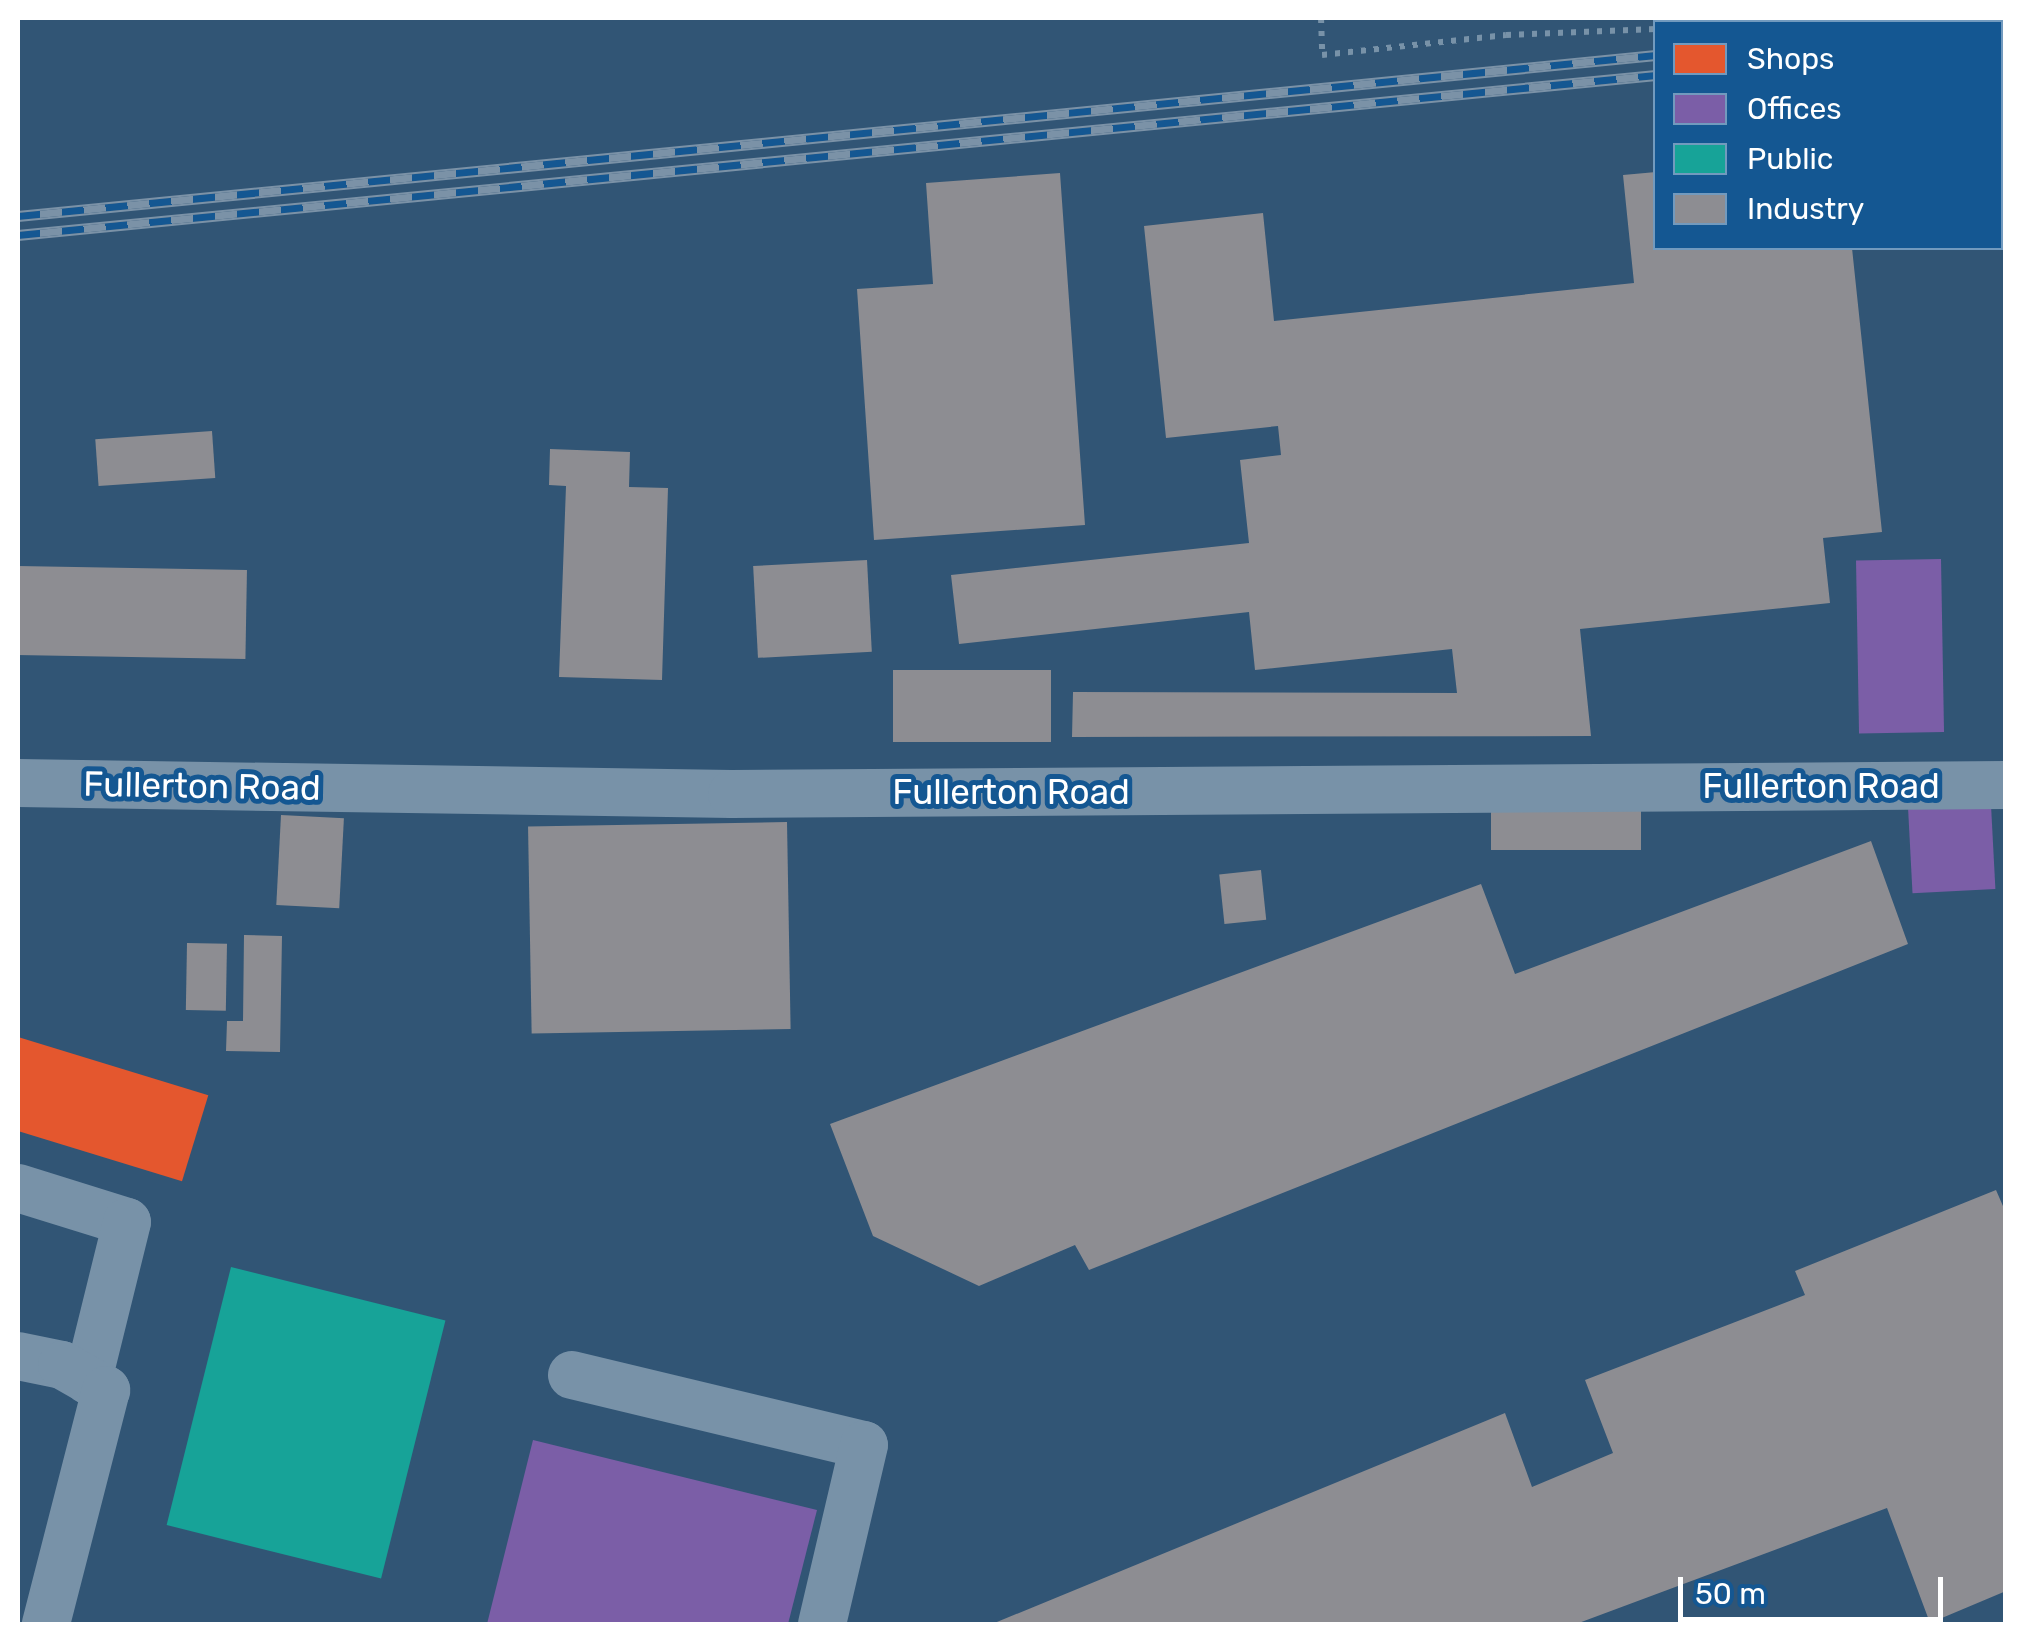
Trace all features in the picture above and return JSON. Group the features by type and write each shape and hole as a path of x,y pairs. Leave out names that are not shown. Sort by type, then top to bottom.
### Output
{"street":[{"name":"Fullerton Road","path":"18,783 732,794 2006,785"},
{"path":"18,1188 127,1222 88,1380"},
{"path":"18,1356 62,1365 106,1390 46,1624"},
{"path":"572,1374 864,1444 822,1624"}],"path":[{"path":"1321,18 1322,56 1506,34 1653,29"}],"building: Shops":[{"path":"18,1037 208,1095 182,1181 18,1131"}],"building: Offices":[{"path":"1941,559 1944,732 1859,733 1856,560"},
{"path":"1991,805 1995,889 1913,893 1908,809"},
{"path":"533,1440 817,1510 788,1624 487,1624"}],"building: Public":[{"path":"231,1267 445,1320 381,1579 167,1525"}],"building: Industry":[{"path":"1653,172 1653,250 1852,250 1882,532 1823,538 1830,603 1580,629 1591,736 1072,737 1073,692 1457,693 1452,649 1255,670 1249,612 959,644 951,575 1249,543 1240,460 1281,455 1278,426 1166,438 1144,226 1263,213 1274,321 1634,283 1623,175"},
{"path":"1060,173 1085,525 874,540 857,289 933,284 926,183"},
{"path":"212,431 215,478 99,486 95,439"},
{"path":"550,449 630,452 629,487 668,488 662,680 559,677 566,486 549,485"},
{"path":"867,560 872,652 758,658 753,566"},
{"path":"18,566 247,570 245,659 18,655"},
{"path":"893,670 1051,670 1051,742 893,742"},
{"path":"1491,807 1641,807 1641,850 1491,850"},
{"path":"281,815 344,818 339,908 276,905"},
{"path":"787,822 791,1029 532,1033 528,827"},
{"path":"1871,841 1908,944 1089,1270 1075,1245 979,1286 873,1236 830,1124 1481,884 1515,974"},
{"path":"1261,870 1266,920 1224,924 1219,874"},
{"path":"244,935 282,936 280,1052 226,1051 227,1021 243,1021"},
{"path":"187,943 227,944 226,1011 186,1010"},
{"path":"1996,1190 2006,1213 2006,1591 1930,1623 1887,1508 1576,1624 992,1624 1505,1413 1532,1487 1613,1453 1585,1380 1805,1295 1795,1271"}],"railway":[{"path":"1966,20 1997,18"},
{"path":"18,216 1653,55"},
{"path":"18,235 1653,75"}]}
